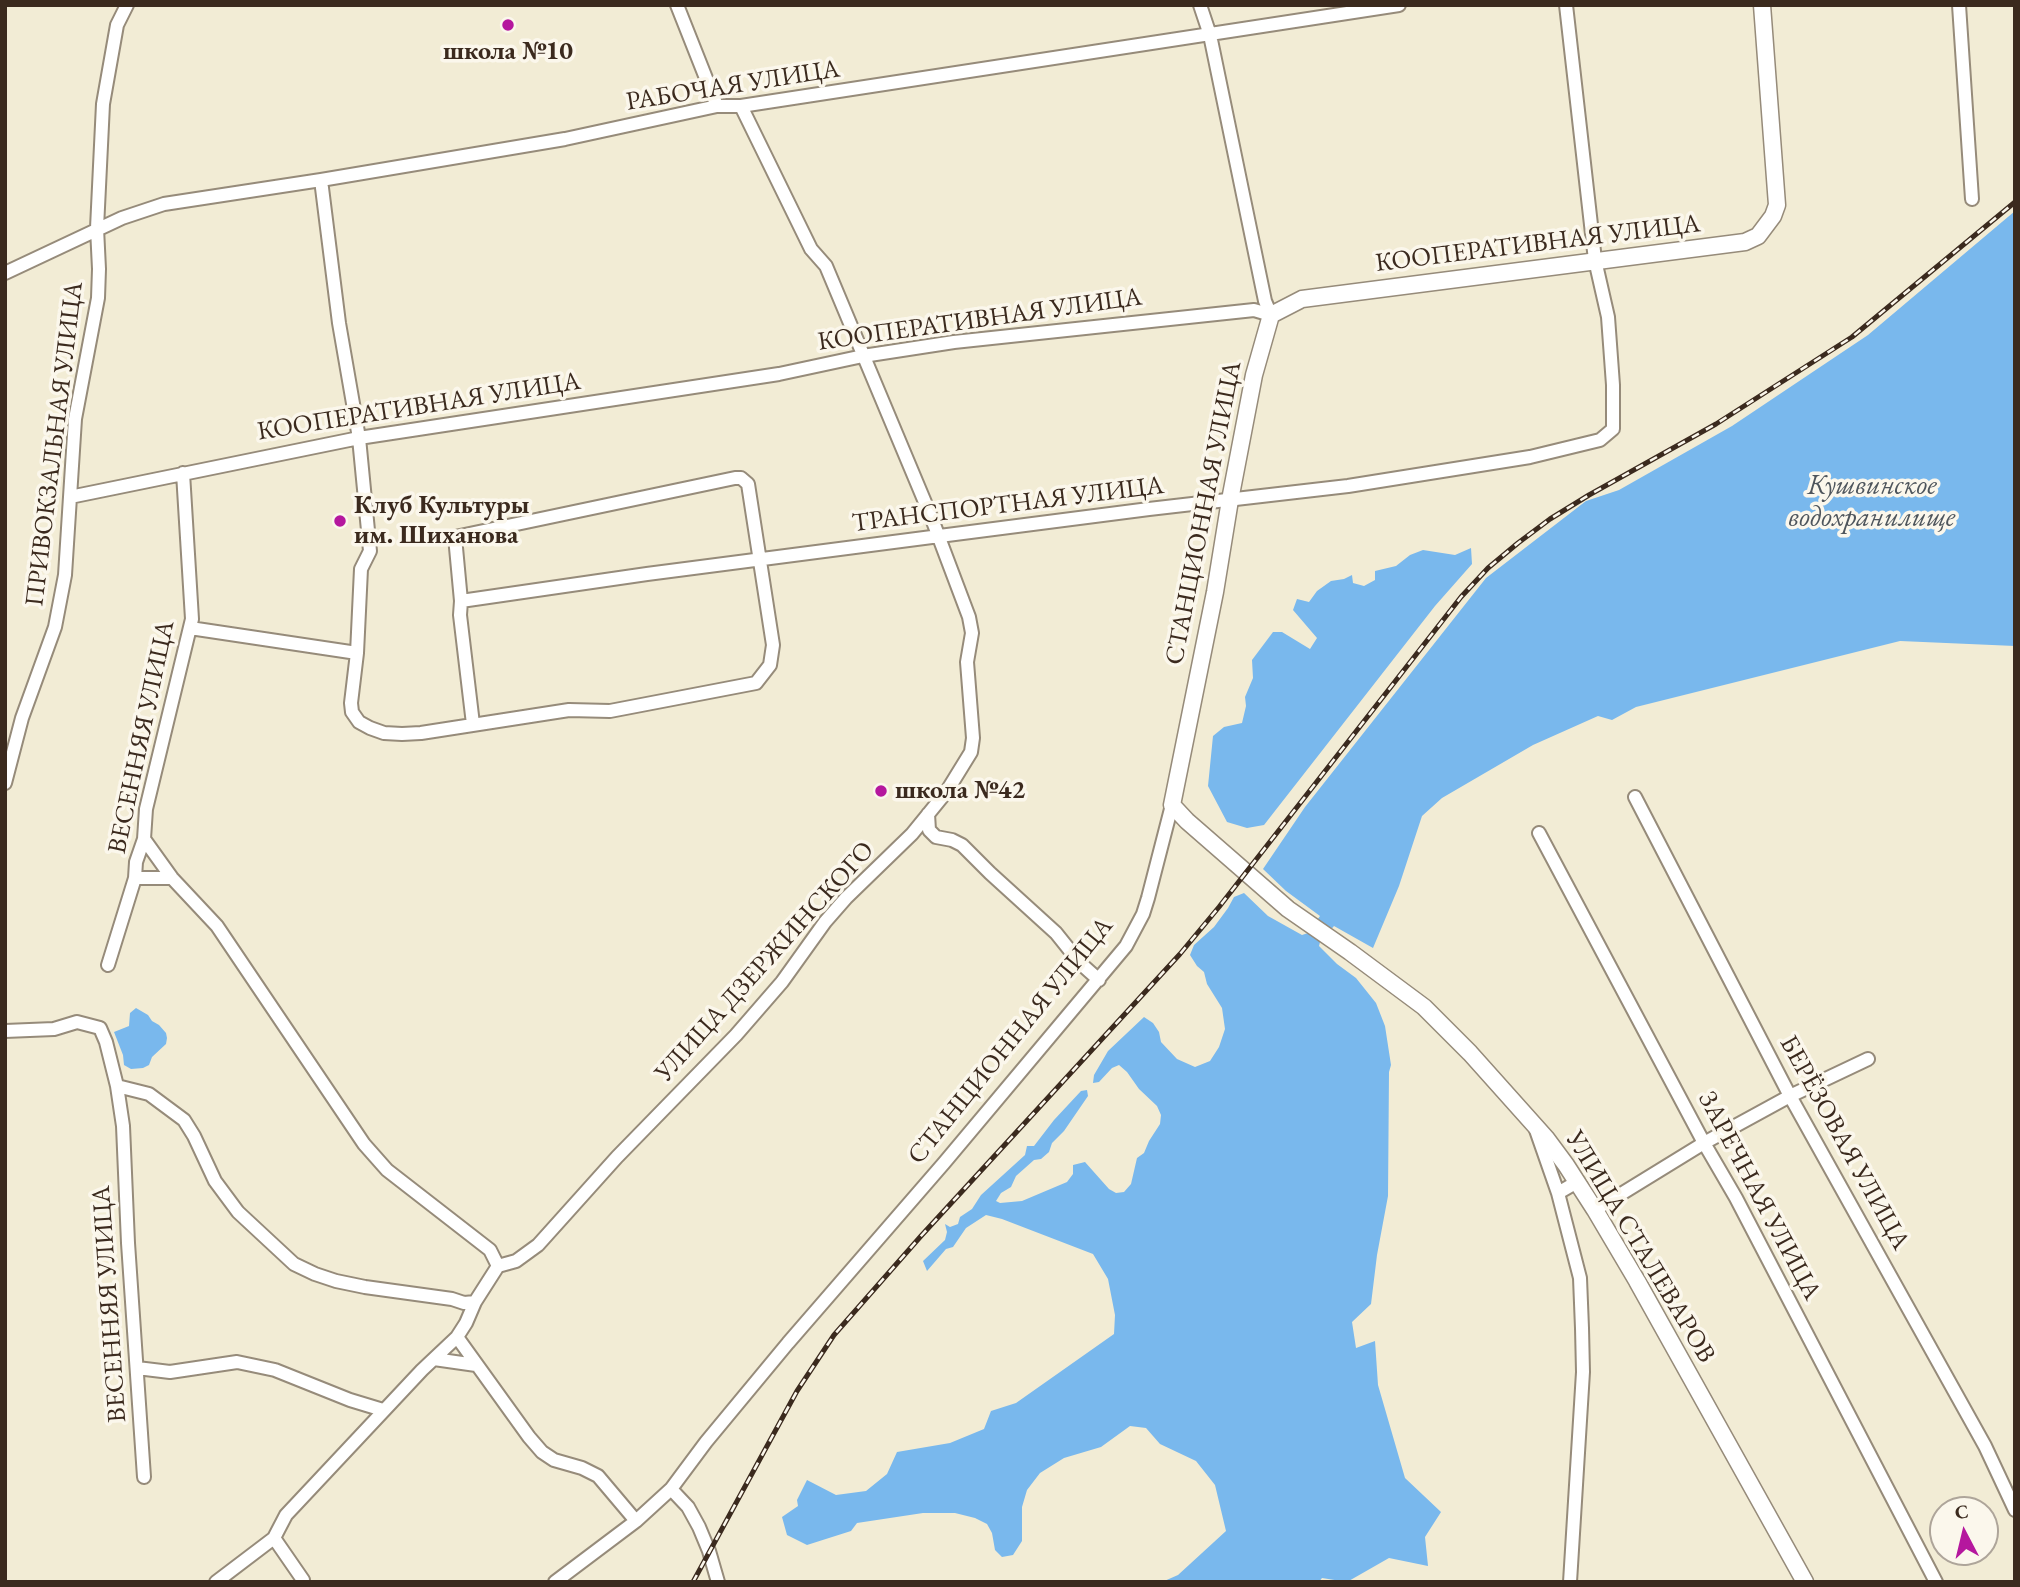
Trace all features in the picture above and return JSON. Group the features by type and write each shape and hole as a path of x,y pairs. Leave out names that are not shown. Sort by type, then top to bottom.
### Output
{"main road":[{"name":"КООПЕРАТИВНАЯ УЛИЦА","path":"1271,315 1301,299 1745,242 1758,236 1767,227 1777,205 1762,5"},
{"name":"СТАНЦИОННАЯ УЛИЦА","path":"1172,805 1215,592 1254,375 1271,315"},
{"name":"УЛИЦА СТАЛЕВАРОВ","path":"1172,805 1186,821 1288,909 1402,990 1440,1022 1535,1125 1566,1165 1595,1210 1805,1582"}],"street":[{"name":"ПРИВОКЗАЛЬНАЯ УЛИЦА","path":"5,783 31,690 55,627 65,575 75,419 98,298 97,228 103,104 117,25 127,5"},
{"path":"677,5 718,106"},
{"path":"1200,5 1210,35 1265,301 1271,315"},
{"name":"РАБОЧАЯ УЛИЦА","path":"5,273 97,228 164,204 565,139 718,106 741,106 1399,5"},
{"path":"1566,5 1595,260"},
{"path":"1959,5 1972,199"},
{"path":"741,106 811,249 826,266 939,536"},
{"path":"321,180 339,323 359,438 370,551 361,569 357,653 351,703 352,712 359,722 384,733 421,733 569,710 610,711 756,683 770,665 773,645 750,494 745,480 735,478 455,537 460,615 473,724"},
{"name":"ТРАНСПОРТНАЯ УЛИЦА","path":"461,601 939,536 1348,486 1504,461 1600,440 1613,429 1613,385 1608,317 1595,260"},
{"name":"КООПЕРАТИВНАЯ УЛИЦА","path":"70,497 359,438 779,374 863,356 954,342 1254,310 1271,315"},
{"name":"ВЕСЕННЯЯ УЛИЦА","path":"108,965 135,878 136,862 144,839 146,809 192,619 183,473"},
{"name":"УЛИЦА ДЗЕРЖИНСКОГО","path":"498,1266 516,1261 538,1245 617,1157 736,1035 782,982 825,922 928,814 947,791 971,752 973,738 967,662 972,633 969,617 939,536"},
{"path":"190,628 357,653"},
{"name":"БЕРЁЗОВАЯ УЛИЦА","path":"1634,797 1790,1096 1985,1446 2015,1510"},
{"name":"СТАНЦИОННАЯ УЛИЦА","path":"555,1582 636,1521 671,1489 788,1343 1126,946 1143,914 1172,805"},
{"path":"928,814 929,830 936,837"},
{"name":"ЗАРЕЧНАЯ УЛИЦА","path":"1539,833 1736,1198 1936,1582"},
{"path":"902,844 920,838 936,837 962,845 1056,933 1098,980"},
{"path":"144,839 172,878 217,926 365,1144 387,1170 489,1250 498,1266 469,1307 457,1337 383,1410 286,1514 274,1538 216,1582"},
{"path":"135,878 172,878"},
{"name":"ВЕСЕННЯЯ УЛИЦА","path":"5,1031 54,1028 77,1022 100,1027 106,1042 123,1126 144,1478"},
{"path":"1595,1210 1704,1143 1790,1096 1868,1059"},
{"path":"117,1086 149,1094 184,1120 215,1181 238,1212 295,1264 336,1281 452,1299 469,1307"},
{"path":"1535,1125 1558,1193 1580,1278 1583,1372 1570,1582"},
{"path":"1558,1193 1577,1182"},
{"path":"457,1337 528,1437 542,1452 554,1460 598,1476 636,1521"},
{"path":"434,1359 476,1365"},
{"path":"137,1368 170,1372 237,1362 275,1370 383,1410"},
{"path":"671,1489 688,1507 705,1540 718,1582"},
{"path":"274,1538 303,1580"}],"water":[{"name":"Кушвинское водохранилище","path":"2015,211 2015,646 1900,641 1636,707 1612,720 1598,716 1533,745 1442,798 1422,816 1399,886 1373,948 1334,926 1320,942 1319,946 1356,978 1376,1003 1385,1026 1391,1065 1388,1196 1371,1304 1352,1322 1356,1348 1375,1341 1378,1385 1405,1478 1441,1512 1425,1537 1428,1566 1389,1558 1347,1582 1322,1578 1319,1582 1162,1582 1178,1575 1226,1531 1215,1485 1196,1461 1160,1444 1146,1428 1130,1426 1101,1447 1064,1458 1040,1473 1027,1490 1022,1507 1022,1541 1013,1555 1002,1557 995,1550 992,1533 987,1524 955,1513 923,1513 857,1523 851,1531 807,1545 787,1535 782,1517 798,1506 797,1500 807,1480 836,1495 866,1491 887,1474 897,1452 950,1443 984,1429 991,1411 1016,1403 1114,1334 1115,1315 1108,1279 1093,1254 1002,1219 986,1215 966,1228 953,1247 946,1249 927,1271 923,1261 945,1240 945,1224 950,1227 958,1224 960,1217 972,1209 981,1195 1025,1155 1027,1146 1034,1146 1081,1091 1087,1090 1088,1096 1064,1131 1052,1143 1049,1152 1041,1159 1034,1160 1016,1176 1011,1187 1001,1193 996,1201 1022,1201 1067,1182 1073,1174 1073,1165 1085,1162 1109,1189 1116,1193 1124,1192 1131,1184 1137,1158 1144,1153 1160,1124 1161,1115 1157,1106 1119,1065 1112,1068 1099,1082 1093,1083 1094,1075 1108,1051 1144,1017 1153,1023 1161,1042 1177,1059 1195,1067 1210,1061 1219,1047 1225,1029 1222,1008 1207,984 1204,972 1190,955 1194,945 1214,927 1234,897 1244,893 1268,916 1302,935 1308,933 1320,916 1286,891 1263,869 1305,807 1486,578 1586,501 1619,490 1732,426 1868,335"},
{"path":"1471,548 1472,564 1435,606 1264,825 1247,828 1227,822 1208,786 1213,736 1224,727 1242,723 1245,697 1253,678 1252,660 1273,632 1282,632 1310,649 1317,638 1293,610 1297,599 1309,602 1317,591 1331,581 1352,575 1353,583 1364,586 1375,580 1375,571 1396,566 1410,555 1423,550 1455,555"},
{"path":"136,1008 159,1025 167,1038 166,1044 152,1057 149,1065 131,1069 124,1065 114,1032 129,1026 130,1013"}],"railway":[{"path":"693,1582 797,1391 834,1335 921,1236 1180,954 1461,597 1488,568 1550,519 1716,424 1852,337 2015,202"}],"place":[{"name":"школа №10","path":"508,25"},
{"name":"Клуб Культуры им. Шиханова","path":"340,521"},
{"name":"школа №42","path":"881,791"}]}
